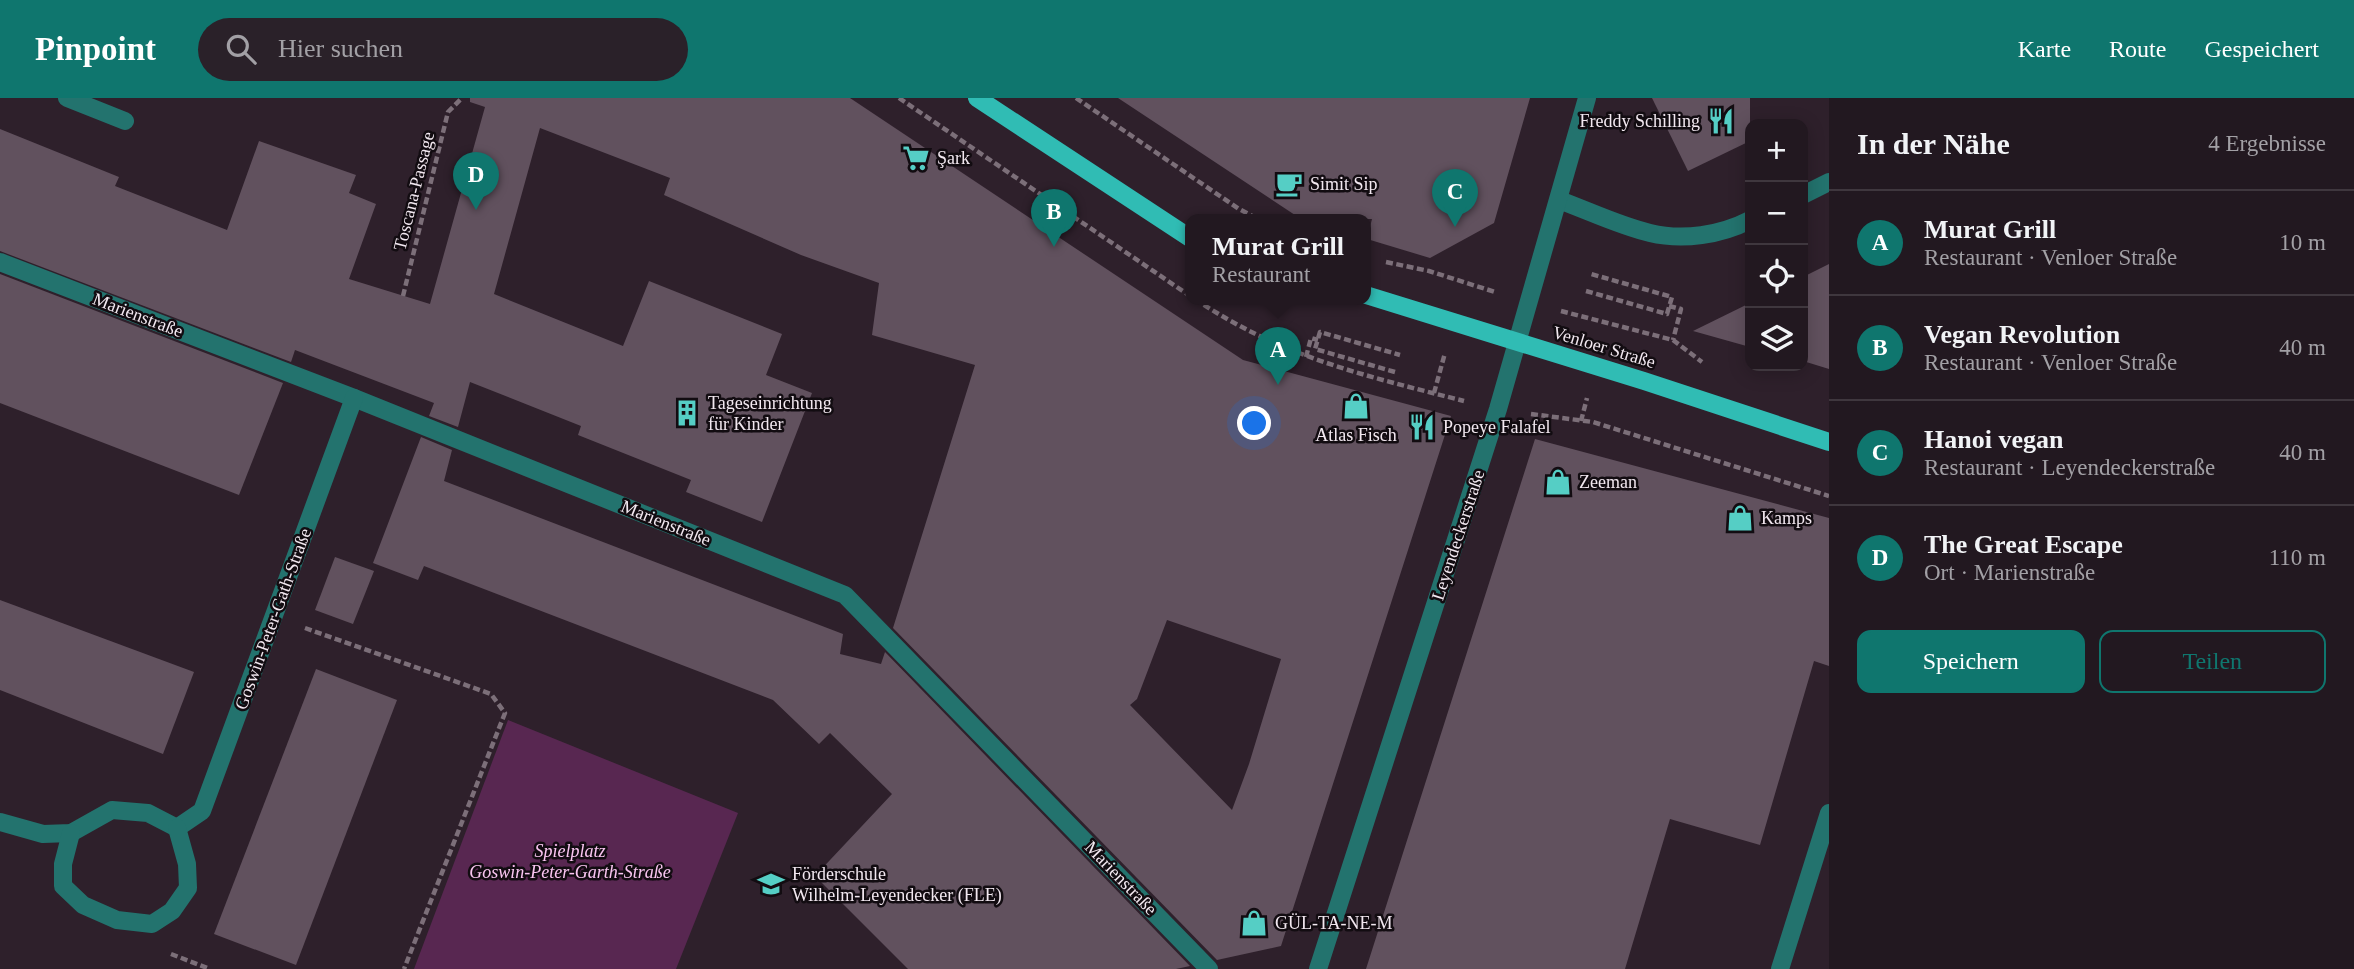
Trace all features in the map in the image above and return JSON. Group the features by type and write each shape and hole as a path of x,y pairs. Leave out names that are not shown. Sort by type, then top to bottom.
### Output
{"main road":[{"path":"977,98 1185,234"},
{"name":"Venloer Straße","path":"1371,297 1644,381 1829,442"}],"street":[{"path":"67,98 125,121"},
{"name":"Leyendeckerstraße","path":"1318,969 1483,457 1530,303 1587,98"},
{"path":"1808,192 1829,182"},
{"path":"1559,200 1651,234 1696,237 1745,223"},
{"name":"Marienstraße","path":"0,262 354,398 845,595 1209,969"},
{"name":"Goswin-Peter-Gath-Straße","path":"177,828 202,810 354,398"},
{"path":"0,822 43,834 71,833 112,810 148,813 177,828 187,864 188,888 172,911 152,924 117,920 83,905 63,886 63,864 71,833"},
{"path":"1780,969 1829,813"}],"path":[{"name":"Toscana-Passage","path":"402,296 448,112 462,98"},
{"path":"899,98 1185,292"},
{"path":"1076,98 1248,214"},
{"path":"1377,260 1429,271 1530,303 1673,340 1711,368"},
{"path":"1586,291 1667,314 1672,297 1591,274"},
{"path":"1669,306 1681,309 1673,340"},
{"path":"1395,372 1315,349 1320,332 1400,355"},
{"path":"1306,357 1311,338 1318,340"},
{"path":"274,617 491,694 505,713 404,969"}],"green space":[{"name":"Spielplatz Goswin-Peter-Garth-Straße","path":"508,720 738,813 676,969 414,969"}],"building":[{"path":"470,98 850,98 1243,360 1451,416 1281,946 1217,960 893,628 975,365 872,335 879,283 801,255 664,195 670,178 540,128 494,294 623,346 649,281 782,334 766,375 812,393 762,522 686,492 691,480 578,435 581,426 470,382 458,427 429,416 434,403 295,350 291,362 0,251 0,129 119,177 115,186 227,230 259,141 356,175 349,193 376,204 349,279 430,304 485,107 470,102","holes":["1167,620 1281,659 1249,764 1232,810 1130,705 1137,699"]},
{"path":"1118,98 1530,98 1494,223 1430,258 1371,240 1371,214 1293,214"},
{"path":"1652,98 1750,98 1750,119 1745,119 1745,143 1688,171"},
{"path":"1829,264 1829,369 1808,363 1808,274"},
{"path":"0,274 283,383 239,495 0,403"},
{"path":"1745,305 1745,346 1693,331"},
{"path":"421,437 452,450 444,481 843,634 840,654 881,664 885,652 1190,966 1176,969 908,969 815,876 892,794 830,733 819,744 773,700 424,566 418,580 373,563"},
{"path":"1535,439 1829,518 1829,666 1814,661 1760,845 1670,819 1625,969 1366,969"},
{"path":"335,557 374,571 353,624 315,610"},
{"path":"0,600 194,672 163,754 0,690"},
{"path":"316,669 397,700 296,965 214,934"}],"place":[{"name":"Freddy Schilling","path":"1721,121"},
{"name":"Şark","path":"916,158"},
{"name":"Simit Sip","path":"1289,184"},
{"name":"The Great Escape","path":"476,210"},
{"name":"Hanoi vegan","path":"1455,227"},
{"name":"Vegan Revolution","path":"1054,247"},
{"name":"Murat Grill","path":"1278,385"},
{"name":"Atlas Fisch","path":"1356,406"},
{"name":"Tageseinrichtung für Kinder","path":"687,413"},
{"name":"Popeye Falafel","path":"1422,427"},
{"name":"Zeeman","path":"1558,482"},
{"name":"Kamps","path":"1740,518"},
{"name":"Förderschule Wilhelm-Leyendecker (FLE)","path":"771,884"},
{"name":"GÜL-TA-NE-M","path":"1254,923"}]}
